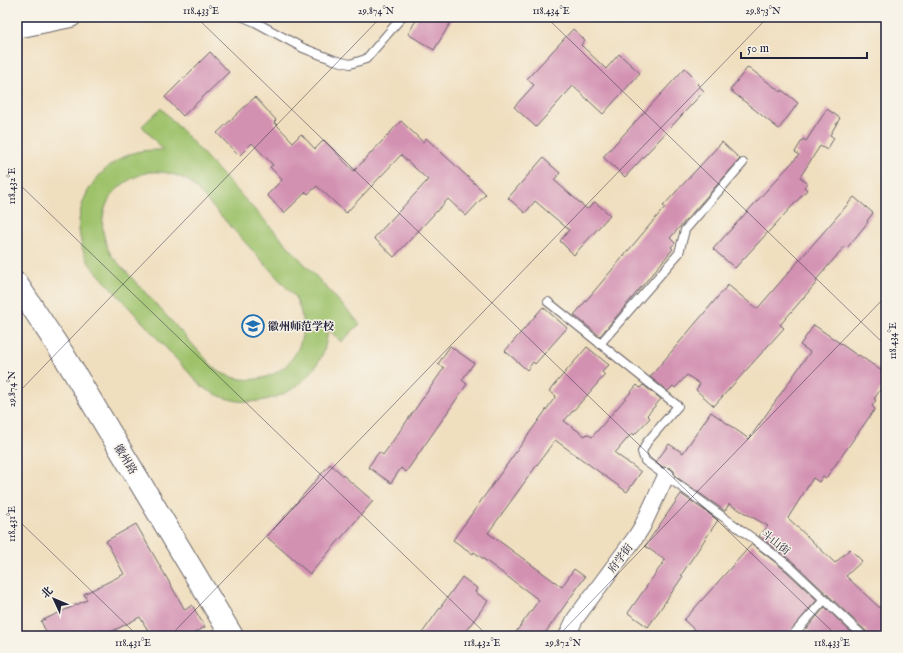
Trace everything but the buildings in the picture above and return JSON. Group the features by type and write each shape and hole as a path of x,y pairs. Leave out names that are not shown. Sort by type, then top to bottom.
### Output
{"main road":[{"name":"徽州路","path":"17,284 62,354 232,636"}],"street":[{"path":"17,28 71,17"},
{"name":"府学街","path":"567,636 574,619 642,527 666,476"}],"lane":[{"path":"243,17 303,48 334,60 350,64 366,59 402,17"},
{"path":"548,302 600,344 679,253 685,230 743,163"},
{"name":"斗山街","path":"600,344 678,406 647,442 642,452 645,461 757,541 790,567 863,636"},
{"path":"792,636 824,600"}],"green space":[{"path":"161,108 360,324 341,342 328,329 324,350 317,365 299,384 277,397 251,402 238,401 218,395 201,386 90,265 84,254 79,227 80,213 90,187 99,175 122,158 136,152 163,150 142,126","holes":["149,172 170,174 190,182 295,297 302,317 302,336 296,352 286,365 272,375 255,379 236,378 216,370 111,255 105,241 103,228 103,215 107,203 123,184 135,177"]}],"place":[{"name":"徽州师范学校","path":"253,326"}]}
